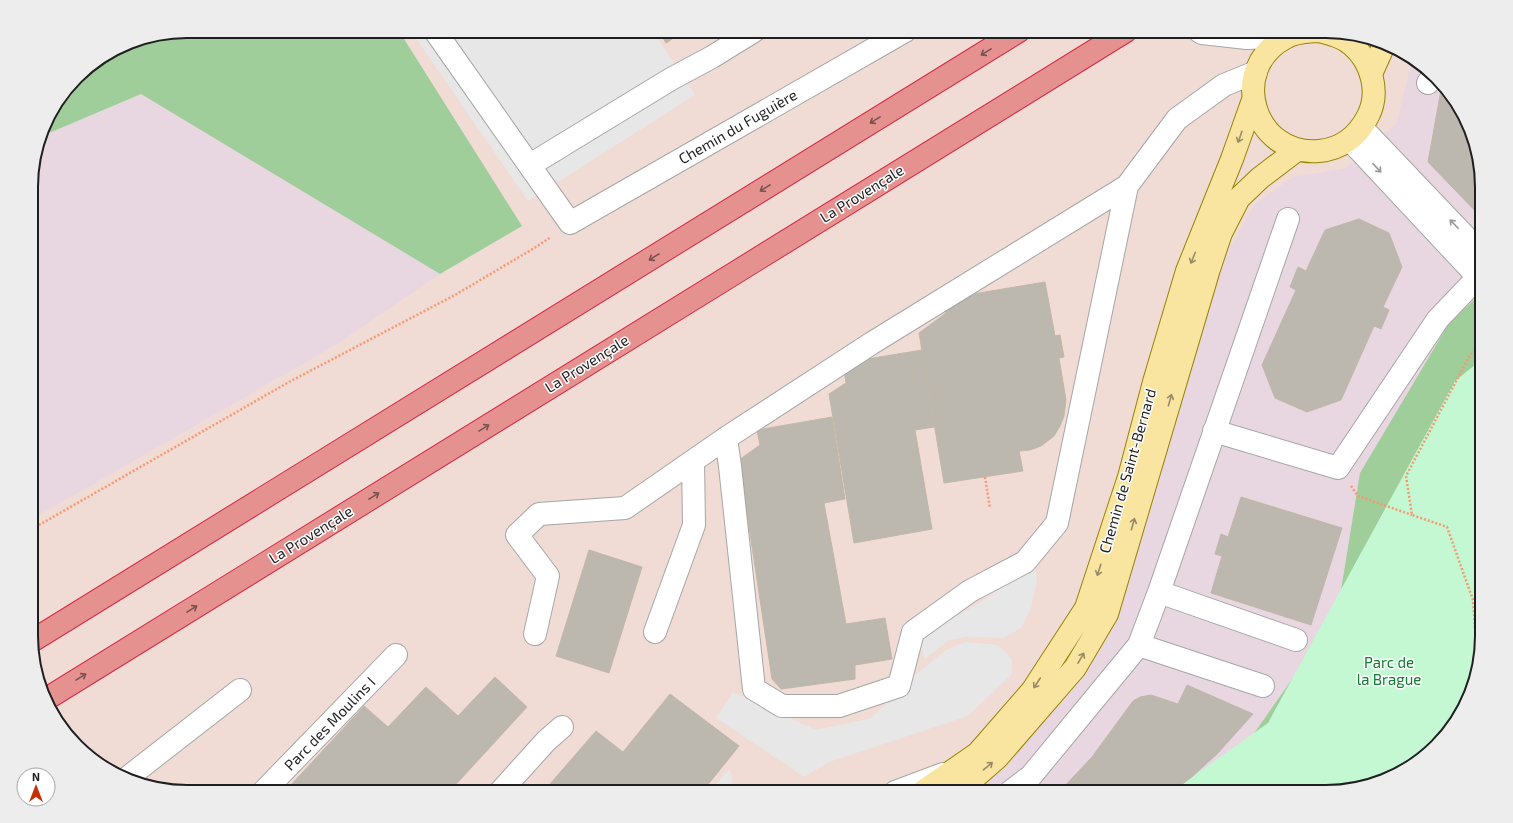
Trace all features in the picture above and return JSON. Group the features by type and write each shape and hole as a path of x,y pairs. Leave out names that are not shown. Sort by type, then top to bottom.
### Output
{"highway":[{"path":"38,637 1008,38"},
{"name":"La Provençale","path":"51,696 1115,38"}],"main road":[{"path":"1291,38 1273,46 1262,58 1256,72 1253,86 1253,100 1258,117 1267,132 1281,143 1297,150 1310,152 1324,151 1338,147 1356,134 1371,111 1374,93 1372,74 1364,58 1352,44 1343,39"},
{"path":"1372,74 1382,49"},
{"name":"Chemin de Saint-Bernard","path":"932,785 978,753 1032,691 1086,608 1129,477 1154,382 1187,271 1232,159 1253,100"},
{"name":"Chemin de Saint-Bernard","path":"966,785 998,758 1075,668 1107,614 1209,269 1222,233 1239,198 1260,178 1297,150"}],"street":[{"path":"439,38 530,165 671,79 712,57 743,38"},
{"name":"Chemin du Fuguière","path":"530,165 570,223 893,38"},
{"path":"535,634 548,576 517,535 539,514 625,508 726,438 872,343 1127,186 1177,118 1224,85 1256,72"},
{"path":"1356,134 1475,246"},
{"path":"1356,134 1475,271"},
{"path":"726,438 754,688 782,706 839,706 899,686 913,632 970,591 1025,562 1057,523 1127,186"},
{"path":"1019,785 1031,776 1139,645 1159,592 1288,219"},
{"path":"1214,431 1338,468 1438,319 1475,280"},
{"path":"655,632 694,525 693,461"},
{"path":"1159,592 1296,640"},
{"path":"1139,645 1263,686"},
{"name":"Parc des Moulins I","path":"270,785 396,655"},
{"path":"132,775 240,690"},
{"path":"506,785 562,727"},
{"path":"913,785 953,770"}],"path":[{"path":"38,526 288,382 455,295 536,247"},
{"path":"1412,515 1406,476 1470,355 1475,350"},
{"path":"1338,468 1358,496 1447,527 1473,600 1475,628"},
{"path":"986,477 990,508"}],"shaded area":[{"path":"178,38 1335,38 1364,43 1392,53 1417,69 1441,93 1468,143 1475,178 1475,645 1470,674 1464,693 1450,719 1438,734 1417,754 1383,774 1364,780 1335,785 178,785 149,780 130,774 104,760 89,748 69,727 49,693 43,674 38,645 39,168 49,130 69,96 96,69 130,49 149,43"},
{"path":"416,38 658,38 695,95 528,201"},
{"path":"1411,64 1438,89 1450,104 1464,130 1470,149 1475,178 1475,299 1448,325 1337,615 1250,739 1194,785 981,785 1002,769 1048,718 1097,649 1228,251 1255,204 1293,177 1346,168 1397,123"},
{"path":"141,94 440,274 334,346 38,516 38,178 41,158 48,134"},
{"path":"1036,570 1037,582 1031,608 1021,628 1004,638 965,637 949,640 925,659 919,643 933,629 978,604 1018,577"},
{"path":"965,642 998,645 1012,659 1012,674 968,716 829,762 804,777 716,718 733,692 816,730 871,718 914,676 946,650"},
{"path":"729,769 732,777 733,785 716,785"}],"green space":[{"path":"178,38 403,38 522,226 440,274 141,94 48,134 63,104 89,75 104,63 121,53 149,43"},
{"name":"Parc de la Brague","path":"1475,299 1475,645 1470,674 1460,702 1450,719 1438,734 1417,754 1383,774 1345,784 1325,785 1250,739 1337,615 1360,473 1448,325"},
{"name":"Parc de la Brague","path":"1475,365 1475,645 1470,674 1464,693 1450,719 1424,748 1409,760 1383,774 1364,780 1335,785 1181,785 1268,723 1455,381"}],"building":[{"path":"663,38 674,38 666,43"},
{"path":"1441,92 1460,121 1470,149 1475,178 1475,211 1428,162"},
{"path":"1359,219 1389,233 1402,267 1383,307 1389,310 1381,329 1374,326 1341,400 1307,412 1275,398 1262,365 1296,290 1290,287 1298,267 1306,271 1325,230"},
{"path":"1045,282 1055,336 1060,335 1064,357 1059,358 1066,400 1064,416 1060,426 1054,436 1041,446 1030,450 1019,451 1023,471 944,483 919,333 946,313 943,299"},
{"path":"922,350 934,427 915,430 932,529 854,543 829,394 846,383 843,363"},
{"path":"832,417 845,499 824,503 846,624 885,618 892,659 855,665 855,679 781,689 772,679 739,460 760,445 757,430"},
{"path":"1241,497 1342,528 1311,625 1211,593 1222,556 1215,554 1221,534 1228,537"},
{"path":"589,550 642,567 609,673 556,656"},
{"path":"495,677 527,707 455,785 291,785 364,706 388,727 426,687 458,716"},
{"path":"1187,685 1253,714 1218,753 1181,785 1066,785 1092,757 1133,701 1140,697 1151,695 1178,704"},
{"path":"670,694 739,746 708,785 549,785 596,731 623,752"}]}
